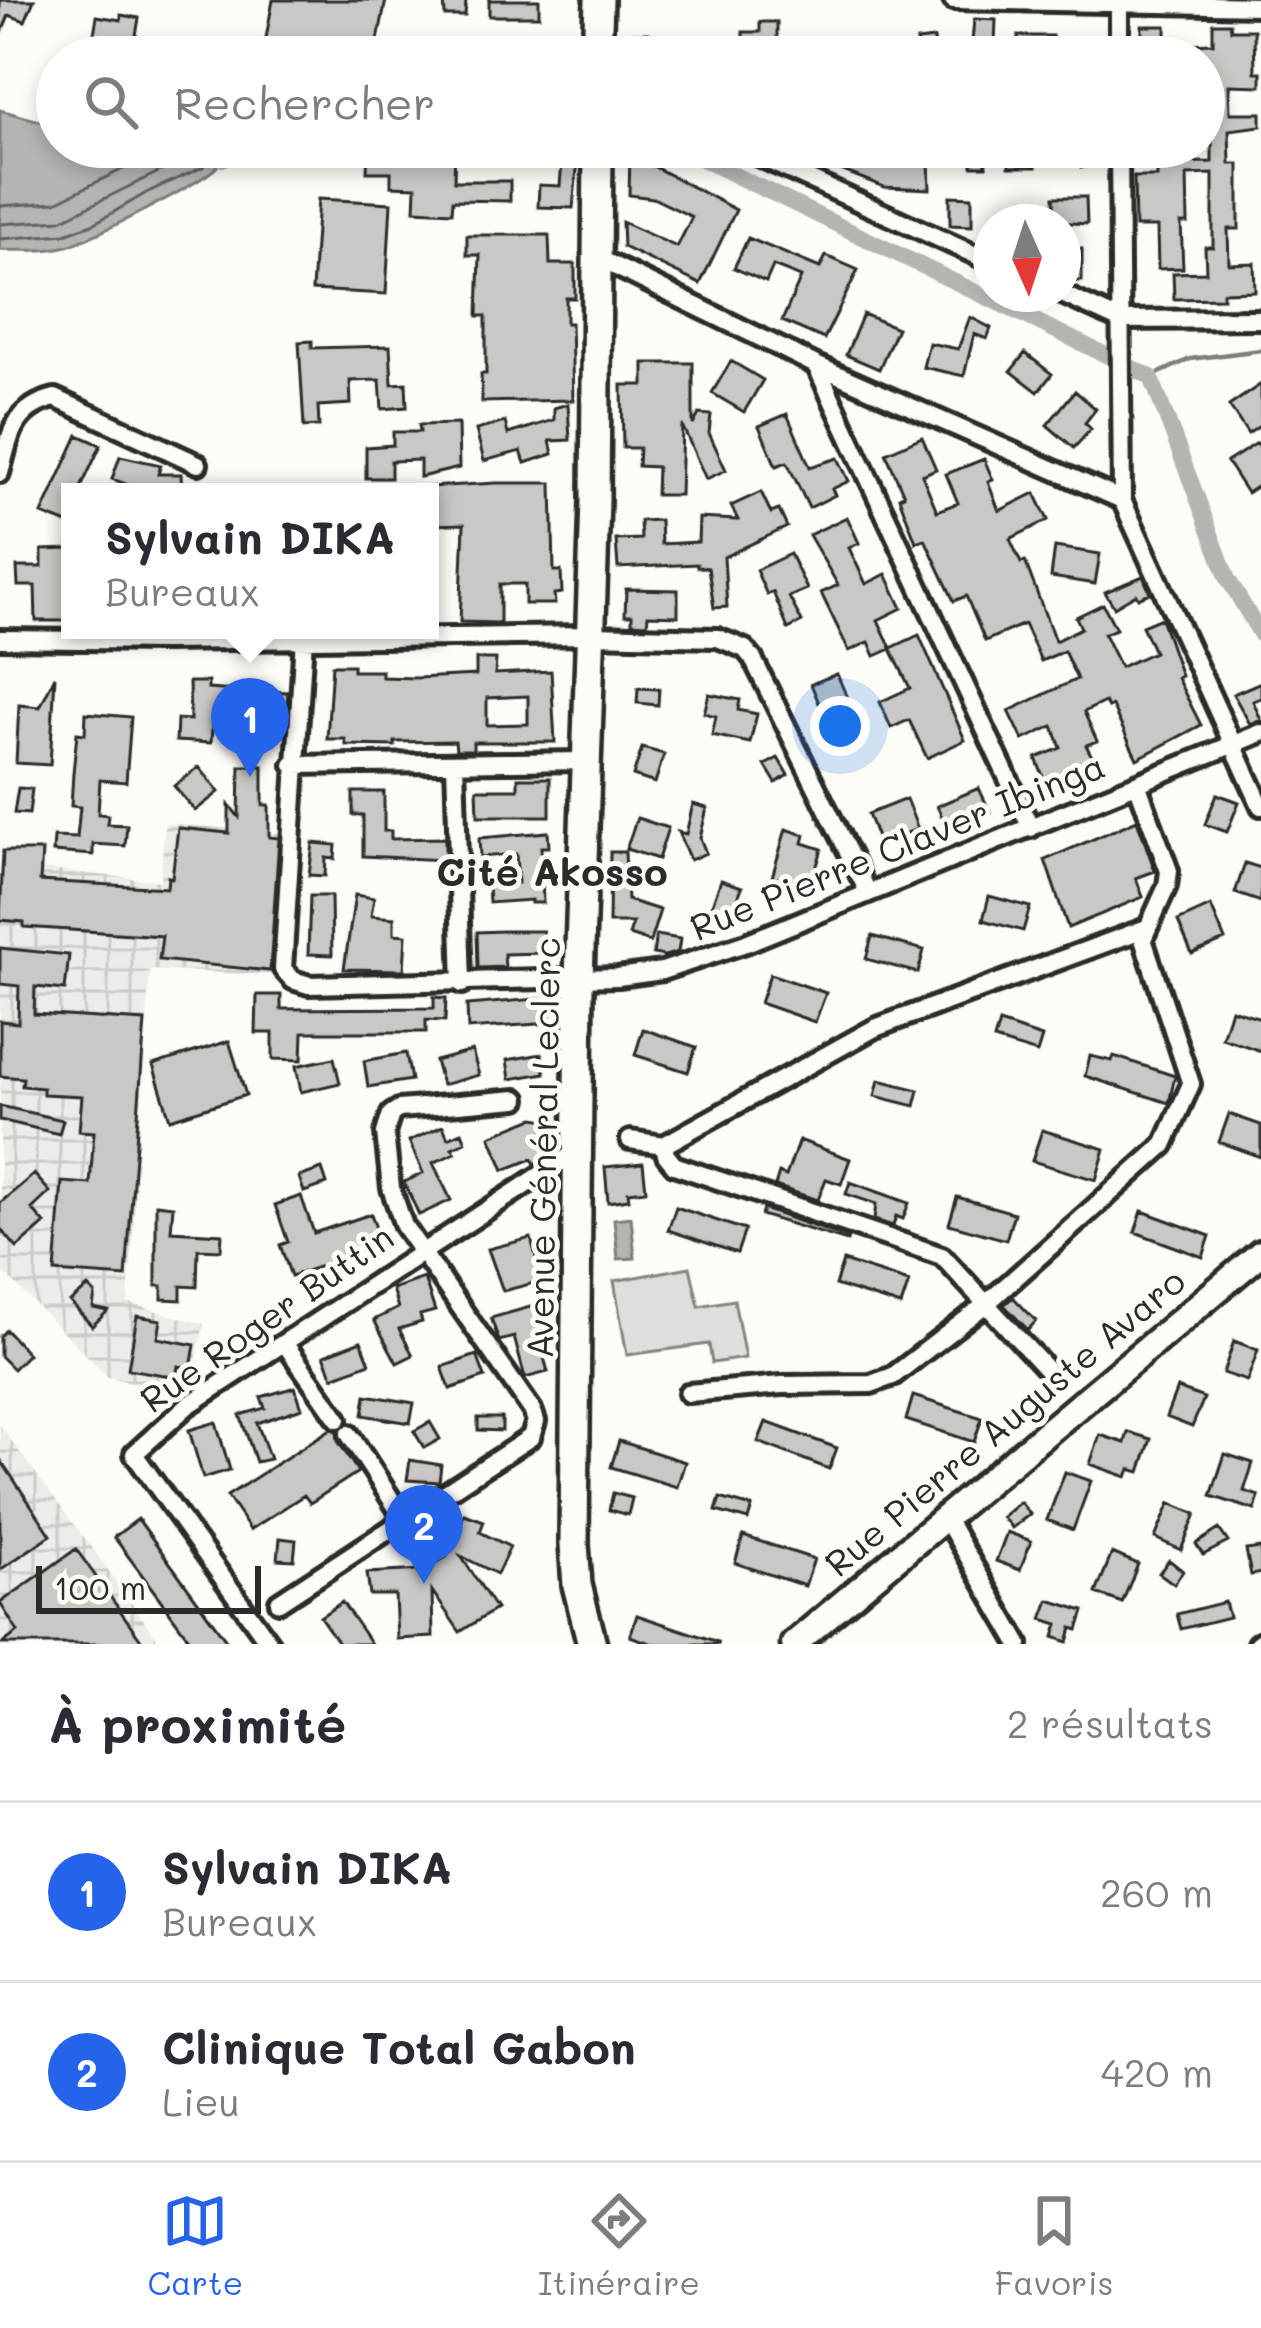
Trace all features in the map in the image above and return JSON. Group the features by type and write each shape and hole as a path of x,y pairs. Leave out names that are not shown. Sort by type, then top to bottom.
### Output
{"main road":[{"path":"597,36 598,0"},
{"name":"Avenue Général Leclerc","path":"592,1644 577,1585 574,1544 576,1152 591,635 598,168"}],"street":[{"path":"953,0 1261,6"},
{"path":"1119,1 1119,36"},
{"path":"785,168 973,254"},
{"path":"1119,168 1122,500 1261,806"},
{"path":"596,257 816,365 1122,500"},
{"path":"1081,306 1119,329 1261,319"},
{"path":"816,365 1031,828"},
{"path":"0,473 17,420 30,404 55,398 198,464"},
{"path":"439,637 718,638 746,649 868,892"},
{"path":"0,639 61,639"},
{"path":"304,639 293,765 585,761"},
{"name":"Rue Pierre Claver Ibinga","path":"293,765 283,969 293,980 309,985 462,984 662,971 701,959 1261,734"},
{"path":"455,764 462,984"},
{"path":"688,1394 782,1385 871,1384 893,1376 986,1304 1164,1145 1191,1084 1143,939 1144,928 1167,886 1168,871 1138,785"},
{"path":"630,1140 664,1144 875,1028 1144,928"},
{"path":"279,1601 531,1437 536,1421 532,1410 419,1251 396,1209 386,1133 391,1114 416,1105 517,1099"},
{"path":"664,1144 665,1155 674,1165 942,1256 1047,1370"},
{"name":"Rue Roger Buttin","path":"270,1644 134,1454 187,1406 576,1152"},
{"name":"Rue Pierre Auguste Avaro","path":"794,1644 1261,1253"},
{"path":"285,1344 338,1419"},
{"path":"350,1434 404,1520"},
{"path":"945,1517 1019,1644"}],"shaded area":[{"path":"165,823 287,834 274,975 150,970 128,1303 204,1324 189,1394 108,1377 0,1269 0,865 160,881"},
{"path":"690,1267 699,1306 734,1300 745,1358 712,1363 709,1344 627,1355 614,1281"},
{"path":"0,1426 95,1552 161,1644 0,1644"}],"water":[{"path":"0,110 36,120 36,168 215,168 173,195 67,246 0,250"},
{"path":"631,1217 635,1258 618,1259 614,1219"}],"building":[{"path":"0,0 34,0 25,21 9,15 0,37"},
{"path":"273,0 386,0 379,36 266,36"},
{"path":"444,0 466,0 465,16 445,16"},
{"path":"489,0 539,0 539,16 489,16"},
{"path":"121,15 139,18 136,36 94,36 97,16 121,20"},
{"path":"974,19 996,20 995,36 973,36"},
{"path":"760,22 777,22 777,36 743,36 743,32 760,32"},
{"path":"1213,23 1230,23 1231,30 1254,30 1255,72 1261,72 1261,86 1229,85 1230,113 1261,113 1261,126 1229,130 1230,164 1239,164 1239,229 1228,229 1229,264 1254,263 1255,291 1223,292 1223,298 1174,299 1173,273 1206,272 1205,247 1213,247 1213,174 1187,175 1188,223 1181,223 1183,268 1158,269 1157,227 1135,227 1134,177 1157,177 1157,168 1225,168 1225,36 1213,36"},
{"path":"1142,26 1166,26 1166,36 1142,36"},
{"path":"367,168 454,168 454,181 510,181 510,201 453,200 452,212 415,210 416,187 391,186 391,172 367,172"},
{"path":"561,168 577,168 573,208 538,207 539,185 560,186"},
{"path":"630,168 656,168 736,210 700,284 623,247 622,222 677,247 692,217 653,198 629,195"},
{"path":"835,168 929,168 930,189 884,187"},
{"path":"950,196 972,197 972,226 950,225"},
{"path":"1054,197 1086,197 1087,224 1081,224 1081,204 1054,204"},
{"path":"318,199 391,203 386,294 312,290"},
{"path":"467,235 549,235 550,264 575,264 575,298 566,298 573,400 482,402 486,316 478,316 480,255 467,255"},
{"path":"748,238 820,268 826,256 858,270 824,339 782,321 801,277 773,266 766,282 734,268"},
{"path":"863,314 897,328 879,369 846,355"},
{"path":"970,317 991,328 987,339 974,334 964,376 923,367 929,343 958,349"},
{"path":"312,341 312,348 390,346 392,384 406,383 407,407 382,409 380,380 350,381 351,404 318,406 319,426 304,427 299,342"},
{"path":"1025,353 1052,374 1038,392 1011,371"},
{"path":"731,361 763,380 744,412 712,393"},
{"path":"644,363 693,363 693,425 699,414 711,415 709,433 726,470 706,479 682,425 680,495 656,495 657,467 638,466 639,448 623,448 622,385 644,385"},
{"path":"1261,384 1261,425 1248,434 1229,406"},
{"path":"1075,391 1096,409 1085,423 1091,429 1074,448 1047,425"},
{"path":"568,404 570,440 550,441 553,454 525,463 521,451 484,461 476,430 505,422 508,434 554,420 554,408"},
{"path":"787,414 810,467 838,458 849,481 832,489 835,495 809,508 787,462 776,466 759,426"},
{"path":"458,424 459,468 420,477 420,460 391,461 391,478 366,478 366,447 393,445 393,432 420,432 419,425"},
{"path":"78,435 101,445 83,483 61,483 61,521 42,514"},
{"path":"922,437 936,469 922,475 937,511 958,503 946,474 984,459 999,511 1035,493 1048,520 1010,539 1021,563 1025,561 1055,641 1081,628 1076,617 1103,604 1116,629 1104,634 1120,667 1154,652 1142,626 1161,618 1181,676 1177,678 1201,725 1137,759 1112,706 1108,708 1105,702 1084,712 1097,741 1086,745 1099,770 1050,794 1036,758 1061,748 1053,726 1023,740 1009,711 1077,679 1064,651 1041,661 1024,624 985,641 966,596 954,601 925,539 916,542 899,497 904,495 886,453"},
{"path":"1257,443 1261,484 1247,493 1227,462"},
{"path":"120,456 161,465 158,474 181,474 182,483 123,483 112,479"},
{"path":"552,483 554,571 561,571 562,593 554,594 555,604 525,604 525,584 500,584 500,623 460,622 464,524 439,525 439,486"},
{"path":"761,492 771,513 779,510 787,527 724,557 727,607 714,608 708,568 697,564 618,568 616,540 641,539 640,521 660,520 661,544 698,542 699,518 738,520 731,506"},
{"path":"847,517 859,543 849,548 866,584 886,574 902,608 878,620 891,648 919,635 965,740 927,758 909,720 891,728 880,702 910,688 891,649 875,656 869,642 849,651 821,593 838,585 809,535"},
{"path":"1055,547 1100,554 1095,584 1051,577"},
{"path":"61,549 61,621 36,621 35,586 18,586 17,567 42,567 42,550"},
{"path":"790,554 807,589 789,597 802,622 788,629 773,592 767,595 756,570"},
{"path":"1143,576 1150,593 1138,598 1136,594 1114,607 1105,592"},
{"path":"626,589 678,590 678,616 648,615 647,624 632,623 632,615 625,615"},
{"path":"476,659 496,659 495,674 551,671 555,742 473,742 473,750 456,750 455,741 395,742 395,746 346,745 345,739 327,739 332,665 382,671 382,677 476,675","holes":["528,696 528,724 487,725 487,698"]},
{"path":"837,674 849,702 823,713 811,684"},
{"path":"55,676 50,765 16,763 19,705 40,707"},
{"path":"189,682 208,682 208,689 288,692 287,707 281,707 281,715 213,714 211,743 176,741 177,719 190,720"},
{"path":"1261,682 1261,698 1253,701 1261,720 1250,724 1233,694"},
{"path":"638,688 659,689 658,705 637,703"},
{"path":"709,694 740,700 738,710 757,714 750,743 712,735 716,716 704,713"},
{"path":"86,713 131,717 126,782 100,780 98,814 108,815 107,824 127,825 125,846 93,844 93,855 53,852 54,837 77,838 80,807 71,806 73,773 77,733 85,734"},
{"path":"642,748 664,754 655,783 633,776"},
{"path":"778,758 788,775 776,783 765,765"},
{"path":"240,766 263,766 269,837 279,838 270,971 159,960 162,936 24,927 24,922 0,920 3,851 42,851 40,881 167,888 178,828 229,833 229,805 239,817"},
{"path":"199,767 219,792 195,811 174,786"},
{"path":"518,778 550,778 550,816 478,816 477,789 518,789"},
{"path":"18,788 32,789 29,814 14,813"},
{"path":"979,788 990,812 948,830 937,806"},
{"path":"353,792 384,792 384,831 391,831 391,839 445,838 445,860 363,856 363,815 353,815"},
{"path":"1217,794 1239,802 1227,832 1205,824"},
{"path":"906,799 918,829 879,843 868,814"},
{"path":"693,804 707,808 700,838 706,853 690,860 678,832 686,834"},
{"path":"637,818 668,828 658,859 626,849"},
{"path":"1137,820 1155,871 1136,878 1143,897 1068,928 1045,860"},
{"path":"786,829 805,835 803,843 822,849 812,882 772,877"},
{"path":"548,832 549,847 541,847 543,903 489,903 488,885 518,883 516,854 480,857 479,838"},
{"path":"313,843 336,845 335,859 326,858 325,876 309,875"},
{"path":"610,852 625,852 627,900 660,910 650,942 629,935 633,923 609,923"},
{"path":"1245,863 1261,868 1261,902 1235,893"},
{"path":"721,880 742,887 730,920 709,913"},
{"path":"355,895 374,898 371,916 394,918 394,934 406,935 404,970 344,969"},
{"path":"310,896 331,896 332,955 308,954"},
{"path":"989,896 1030,907 1023,931 983,920"},
{"path":"1211,906 1225,940 1192,954 1178,921"},
{"path":"543,931 544,953 504,954 505,967 478,968 477,932"},
{"path":"656,935 680,939 678,952 653,954"},
{"path":"872,936 924,950 918,973 866,959"},
{"path":"0,948 69,955 65,990 35,987 34,1014 145,1021 126,1277 55,1272 62,1182 90,1184 94,1132 79,1131 82,1096 43,1094 43,1088 22,1086 23,1078 0,1076 0,1021 18,1023 19,986 0,984"},
{"path":"770,974 826,993 815,1022 760,1003"},
{"path":"257,995 281,995 281,1009 434,1008 434,997 446,998 445,1021 426,1020 426,1032 303,1032 302,1060 273,1059 273,1033 256,1033"},
{"path":"549,998 551,1023 468,1029 467,1005"},
{"path":"1231,1009 1261,1018 1261,1051 1222,1038"},
{"path":"999,1023 1042,1037 1037,1053 994,1040"},
{"path":"643,1029 696,1047 688,1072 635,1055"},
{"path":"229,1041 246,1095 170,1119 153,1065"},
{"path":"472,1051 479,1075 442,1085 435,1061"},
{"path":"406,1053 411,1080 368,1087 364,1061"},
{"path":"542,1054 545,1073 510,1079 507,1060"},
{"path":"1090,1056 1112,1061 1114,1056 1175,1076 1169,1103 1085,1076"},
{"path":"334,1058 340,1083 301,1092 296,1066"},
{"path":"879,1080 919,1090 915,1106 875,1096"},
{"path":"0,1106 63,1120 59,1134 0,1120"},
{"path":"1229,1114 1261,1125 1261,1157 1219,1142"},
{"path":"534,1118 556,1121 558,1139 541,1137 550,1154 535,1164 532,1159 504,1170 490,1136"},
{"path":"443,1126 448,1138 462,1132 466,1142 433,1163 451,1200 419,1215 404,1182 423,1173 409,1141"},
{"path":"1042,1130 1105,1149 1096,1180 1032,1161"},
{"path":"799,1140 850,1159 841,1184 826,1179 818,1200 775,1186 779,1173 786,1176"},
{"path":"643,1163 646,1190 608,1202 605,1167"},
{"path":"322,1169 327,1184 304,1192 299,1177"},
{"path":"34,1174 50,1192 32,1209 45,1224 17,1248 0,1228 0,1203"},
{"path":"850,1182 909,1203 903,1219 896,1216 893,1226 874,1220 876,1204 846,1194"},
{"path":"301,1196 314,1233 371,1214 382,1246 291,1276 280,1245 288,1242 275,1205"},
{"path":"957,1197 1014,1213 1006,1240 949,1224"},
{"path":"156,1204 173,1206 171,1231 222,1234 221,1250 198,1249 197,1287 181,1286 181,1300 162,1299 162,1286 156,1286"},
{"path":"676,1207 745,1230 737,1253 668,1230"},
{"path":"763,1209 848,1238 847,1241 761,1215"},
{"path":"1142,1211 1210,1236 1203,1257 1135,1232"},
{"path":"531,1238 542,1281 503,1291 488,1249"},
{"path":"843,1261 909,1282 901,1306 835,1285"},
{"path":"424,1278 435,1311 420,1315 422,1322 399,1329 413,1355 397,1363 374,1320 398,1308 392,1289"},
{"path":"88,1287 95,1294 93,1308 108,1311 92,1326 70,1302"},
{"path":"1013,1297 1036,1321 1028,1330 1004,1305"},
{"path":"537,1305 543,1329 537,1331 548,1372 525,1378 514,1337 499,1341 491,1318"},
{"path":"137,1316 161,1320 158,1338 195,1345 191,1368 178,1366 176,1377 128,1369"},
{"path":"6,1330 28,1354 13,1369 0,1356 0,1336"},
{"path":"361,1341 370,1363 333,1377 324,1355"},
{"path":"1234,1341 1258,1350 1247,1381 1223,1373"},
{"path":"477,1355 485,1377 450,1389 442,1367"},
{"path":"295,1387 302,1408 257,1423 270,1459 256,1462 240,1415 265,1408 261,1397"},
{"path":"1177,1388 1204,1398 1192,1427 1166,1417"},
{"path":"366,1395 414,1403 410,1423 363,1415"},
{"path":"913,1396 982,1418 974,1442 906,1420"},
{"path":"478,1418 502,1418 502,1431 478,1430"},
{"path":"216,1422 230,1470 203,1478 189,1430"},
{"path":"430,1422 440,1439 424,1448 414,1431"},
{"path":"766,1422 837,1448 829,1469 758,1442"},
{"path":"331,1429 337,1431 338,1441 358,1472 310,1503 304,1495 250,1530 227,1496"},
{"path":"1128,1432 1151,1439 1140,1472 1130,1469 1127,1477 1090,1464 1100,1435 1125,1443"},
{"path":"619,1441 685,1462 677,1487 611,1467"},
{"path":"1225,1454 1253,1463 1244,1491 1259,1496 1255,1510 1211,1496"},
{"path":"0,1459 51,1535 0,1570"},
{"path":"410,1460 441,1465 439,1482 407,1480"},
{"path":"1065,1472 1091,1481 1073,1530 1047,1520"},
{"path":"613,1493 632,1498 628,1515 609,1510"},
{"path":"720,1498 752,1507 748,1520 716,1511"},
{"path":"1020,1502 1030,1514 1012,1528 1002,1517"},
{"path":"1170,1503 1196,1514 1181,1550 1155,1538"},
{"path":"464,1514 484,1521 480,1532 510,1547 497,1574 461,1556 496,1609 460,1632 432,1591 433,1637 397,1639 395,1595 370,1595 367,1573 424,1570 446,1557"},
{"path":"138,1519 229,1644 193,1644 114,1537"},
{"path":"1219,1529 1228,1542 1203,1555 1196,1544"},
{"path":"1007,1532 1031,1541 1020,1570 996,1561"},
{"path":"743,1536 814,1559 805,1586 735,1563"},
{"path":"280,1538 296,1540 294,1560 278,1559"},
{"path":"1261,1548 1261,1573 1251,1575 1246,1550"},
{"path":"76,1549 144,1644 2,1644 18,1632 0,1603"},
{"path":"1112,1553 1138,1564 1122,1603 1096,1593"},
{"path":"1169,1560 1183,1571 1174,1584 1159,1573"},
{"path":"1049,1600 1084,1611 1068,1642 1054,1637 1058,1624 1042,1619"},
{"path":"342,1602 371,1644 339,1644 320,1617"},
{"path":"1225,1602 1229,1617 1181,1629 1177,1614"},
{"path":"637,1615 718,1644 653,1644 630,1636"}],"waterway":[{"path":"720,168 1151,377 1228,579 1261,635"},
{"path":"1151,377 1190,359 1261,350"}],"place":[{"name":"Sylvain DIKA","path":"250,777"},
{"name":"Clinique Total Gabon","path":"424,1584"}],"district":[{"name":"Cité Akosso","path":"552,870"}]}
